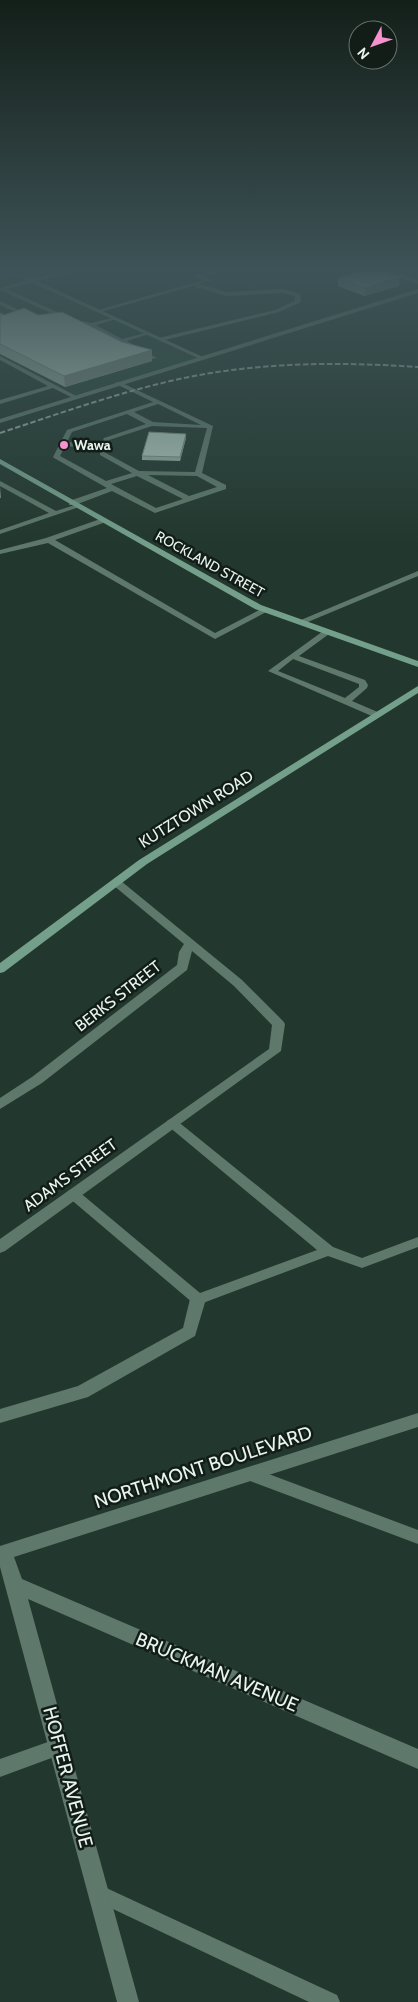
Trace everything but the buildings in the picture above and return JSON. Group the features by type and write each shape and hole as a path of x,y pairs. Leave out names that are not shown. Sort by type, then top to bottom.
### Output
{"main road":[{"name":"ROCKLAND STREET","path":"0,461 238,597 266,610 418,664"},
{"name":"KUTZTOWN ROAD","path":"0,969 144,862 418,689"}],"street":[{"path":"0,421 186,361"},
{"path":"117,883 190,943"},
{"name":"BERKS STREET","path":"0,1104 37,1080 183,967 185,952 190,943"},
{"name":"ADAMS STREET","path":"0,1247 275,1051 279,1024 238,983 190,943"},
{"path":"0,1416 82,1392 190,1332 198,1298"},
{"name":"NORTHMONT BOULEVARD","path":"2,1553 418,1420"},
{"name":"HOFFER AVENUE","path":"2,1553 15,1585 128,2002"},
{"name":"BRUCKMAN AVENUE","path":"15,1585 418,1758"}],"lane":[{"path":"7,361 75,396"},
{"path":"118,383 211,427"},
{"path":"0,402 54,386"},
{"path":"105,484 138,473 198,474 223,487 155,511 92,477 85,469 56,457 69,431 159,402"},
{"path":"128,412 152,424"},
{"path":"112,417 120,421"},
{"path":"98,422 106,426"},
{"path":"189,499 125,466 109,461 103,450 104,438 152,424 211,427"},
{"path":"83,427 90,431"},
{"path":"198,474 211,427"},
{"path":"62,444 103,450"},
{"path":"94,456 103,450"},
{"path":"117,468 125,466"},
{"path":"92,477 100,474"},
{"path":"0,483 54,513"},
{"path":"0,532 75,505 113,488"},
{"path":"0,552 49,540 102,520"},
{"path":"49,540 215,636 266,610"},
{"path":"300,622 418,573"},
{"path":"326,632 272,671 324,689 377,715"},
{"path":"292,656 309,666 364,685 363,688 342,698"},
{"path":"166,1127 328,1251 362,1263 418,1242"},
{"path":"73,1194 198,1298 328,1251"},
{"path":"250,1474 418,1537"},
{"path":"0,1768 59,1747"},
{"path":"100,1894 330,2002"}],"shaded area":[{"path":"8,361 186,361 75,397"}],"railway":[{"path":"0,433 145,387 222,371 306,364 418,367"}],"place":[{"name":"Wawa","path":"64,445"}]}
